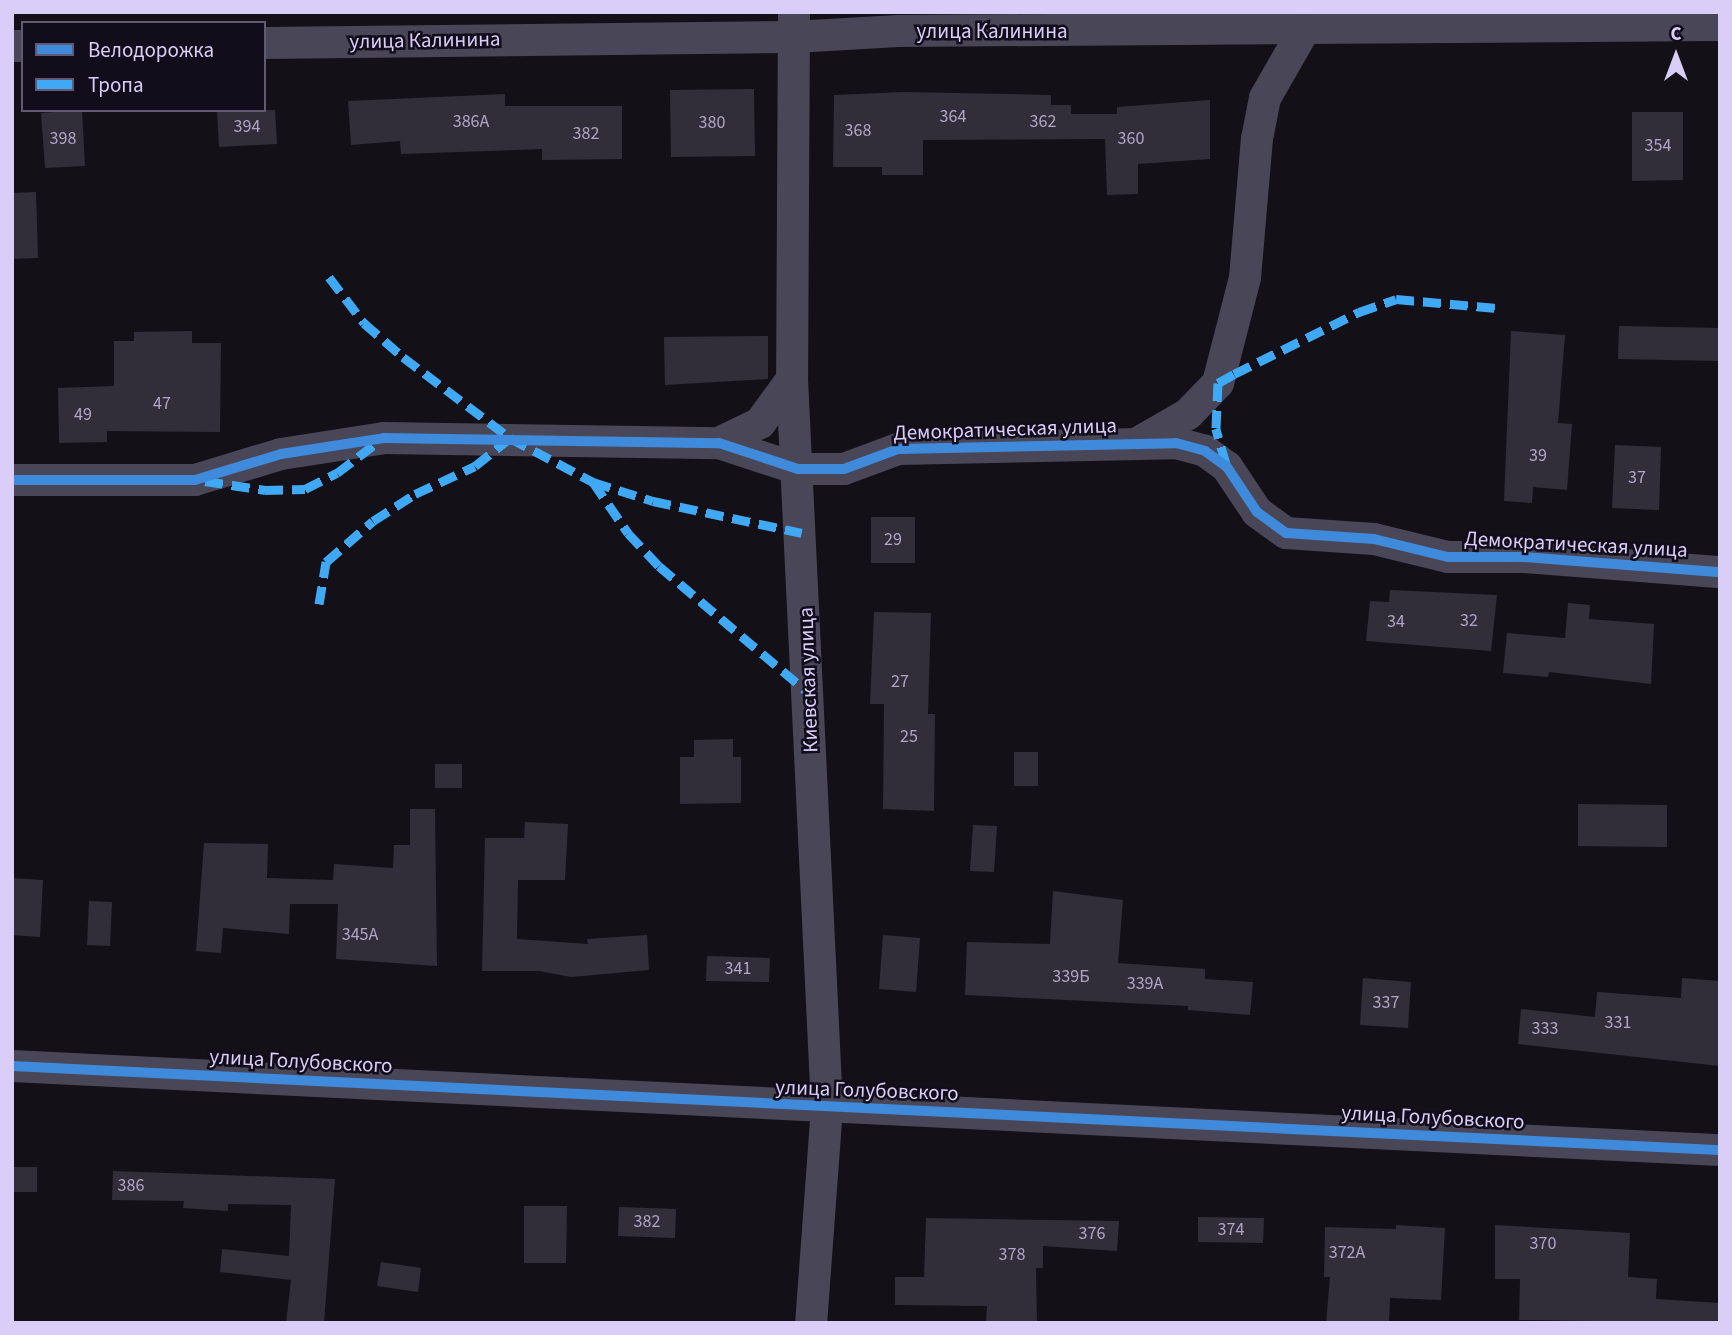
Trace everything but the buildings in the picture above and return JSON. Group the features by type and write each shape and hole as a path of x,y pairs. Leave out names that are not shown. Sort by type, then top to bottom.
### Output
{"street":[{"name":"улица Калинина","path":"266,43 794,25 898,31 1720,25"},
{"name":"Киевская улица","path":"794,25 792,379 827,1107 811,1323"},
{"path":"1133,443 1167,429 1217,383 1235,333 1245,278 1256,139 1265,98 1304,30"},
{"path":"719,443 760,423 792,379"},
{"name":"Демократическая улица","path":"12,480 195,480 281,454 384,438 719,443 798,469 844,469 898,449 1176,443 1205,451 1227,467 1257,512 1286,533 1374,539 1448,557 1523,557 1720,572"},
{"name":"улица Голубовского","path":"12,1066 1720,1150"}],"marked path":[{"path":"329,277 364,323 403,357 510,438"},
{"path":"1226,464 1216,428 1218,383 1359,312 1396,299 1497,308"},
{"path":"319,604 326,562 373,521 415,494 475,466 510,438 593,482 653,501 802,533"},
{"path":"205,481 265,490 305,489 337,473 379,441"},
{"path":"593,482 628,533 659,566 809,693"}],"cycle path":[{"path":"12,480 195,480 281,454 384,438 719,443 798,469 844,469 898,449 1176,443 1205,451 1227,467 1257,512 1286,533 1374,539 1448,557 1523,557 1720,572"},
{"path":"12,1066 1720,1150"}]}
